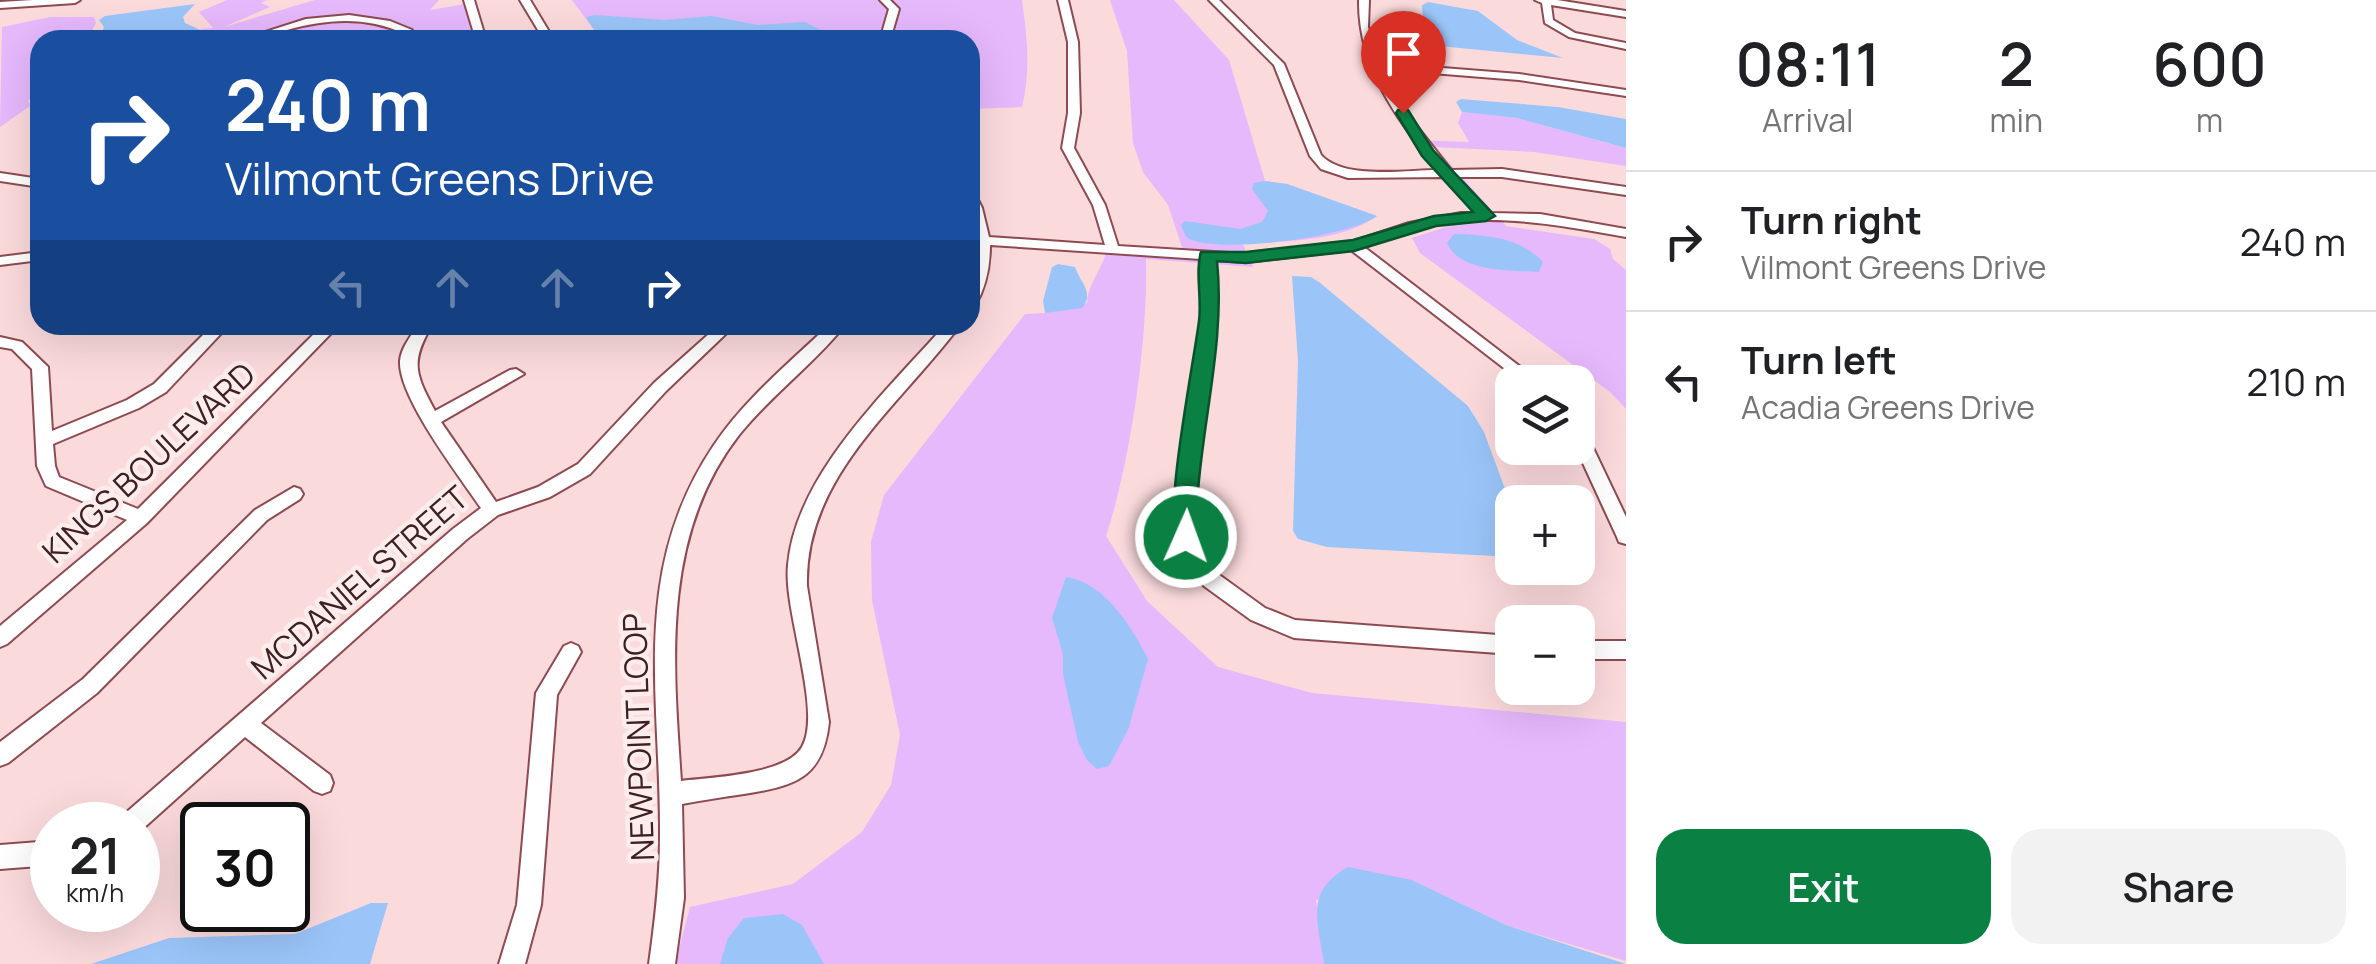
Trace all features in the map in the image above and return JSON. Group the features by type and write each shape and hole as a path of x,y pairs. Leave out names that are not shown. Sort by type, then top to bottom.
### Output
{"street":[{"path":"0,5 75,0"},
{"path":"469,0 478,30"},
{"path":"525,0 542,30"},
{"path":"885,0 894,11 888,30"},
{"path":"1063,0 1073,42 1074,113 1068,148 1100,205 1113,250"},
{"path":"1214,0 1279,64 1316,156 1325,166 1371,176 1502,173 1626,191"},
{"path":"1364,0 1361,24 1415,137 1486,216"},
{"path":"1626,14 1543,0 1547,18 1557,29 1626,46"},
{"path":"280,30 322,18 349,18 395,24 406,30"},
{"path":"1378,66 1519,77 1626,94"},
{"path":"0,178 30,182"},
{"path":"980,241 1246,258 1354,246 1434,221 1486,216 1560,220 1626,233"},
{"path":"1354,246 1510,365"},
{"path":"1207,256 1212,300 1187,492 1186,537 1211,580 1258,614 1294,630 1495,644"},
{"path":"0,261 30,257"},
{"path":"45,441 134,404 160,388 212,335"},
{"name":"KINGS BOULEVARD","path":"0,638 141,518 322,335"},
{"path":"421,335 408,359 409,378 492,510"},
{"name":"MCDANIEL STREET","path":"156,802 460,534 492,510 544,492 584,469 713,335"},
{"name":"NEWPOINT LOOP","path":"662,964 674,889 672,794 662,665 662,616 669,567 682,524 718,452 738,426 828,335"},
{"path":"672,794 780,777 796,769 810,755 818,728 796,580 806,519 831,471 946,335"},
{"path":"0,342 16,346 40,367 46,466 52,481 141,518"},
{"path":"432,420 516,374"},
{"path":"1592,465 1626,538"},
{"path":"0,756 90,686 261,515 294,494"},
{"path":"1595,650 1626,650"},
{"path":"512,964 529,905 548,693 571,652"},
{"path":"246,724 322,783"},
{"path":"0,857 30,855"}],"shaded area":[{"path":"227,0 267,0 261,3 270,7 224,27 315,0 439,0 430,10 465,4 474,30 405,30 384,22 360,20 284,30 202,30 213,28 199,12"},
{"path":"572,0 1022,0 1027,40 1025,93 1022,107 980,109 980,30 594,30"},
{"path":"1110,0 1174,0 1229,60 1265,181 1287,184 1377,216 1363,225 1330,235 1243,244 1253,267 1146,259 1136,399 1106,536 1147,601 1218,667 1312,693 1626,722 1626,961 1506,925 1412,880 1316,900 1324,964 675,964 690,907 793,884 862,832 891,785 900,735 872,600 871,542 884,495 1025,314 1087,303 1107,245 1183,250 1168,205 1143,172 1133,143 1127,51"},
{"path":"50,17 94,17 96,23 92,30 30,30 30,106 0,127 2,27"},
{"path":"339,19 391,25 400,30 292,30"},
{"path":"1462,112 1517,118 1626,148 1626,166 1534,152 1435,147 1506,226 1594,239 1610,249 1613,259 1626,270 1626,409 1595,381 1595,365 1573,365 1420,253 1412,238 1446,227 1486,222 1412,140 1469,142 1458,123"}],"water":[{"path":"1428,2 1478,11 1517,40 1563,58 1429,45 1424,41 1422,5"},
{"path":"195,4 183,17 185,23 200,30 103,30 99,20"},
{"path":"711,16 758,25 805,22 821,30 594,30 586,17 665,20"},
{"path":"1461,99 1558,107 1626,119 1626,148 1517,118 1462,112 1456,102"},
{"path":"1254,183 1287,184 1377,216 1339,231 1282,242 1224,245 1186,237 1181,225 1185,221 1240,229 1262,222 1268,211 1252,189"},
{"path":"1454,234 1513,242 1543,262 1539,272 1474,265 1454,253 1447,243"},
{"path":"1052,267 1075,267 1085,288 1086,303 1082,308 1045,313 1043,301"},
{"path":"1292,276 1311,277 1319,282 1468,406 1484,432 1504,485 1495,485 1495,556 1327,547 1298,539 1293,531 1298,361"},
{"path":"1066,577 1093,587 1115,608 1148,659 1128,730 1109,766 1097,769 1078,742 1063,674 1063,654 1052,618"},
{"path":"1348,867 1412,880 1506,925 1626,964 1324,964 1317,921 1319,897 1334,877"},
{"path":"371,903 388,903 370,964 91,964 169,938 295,934 310,932 310,928"},
{"path":"783,914 802,925 824,964 720,964 728,938 744,918"}],"route":[{"path":"1186,537 1187,492 1212,300 1207,256 1246,258 1354,246 1434,221 1486,216 1427,153 1403,113"}]}
